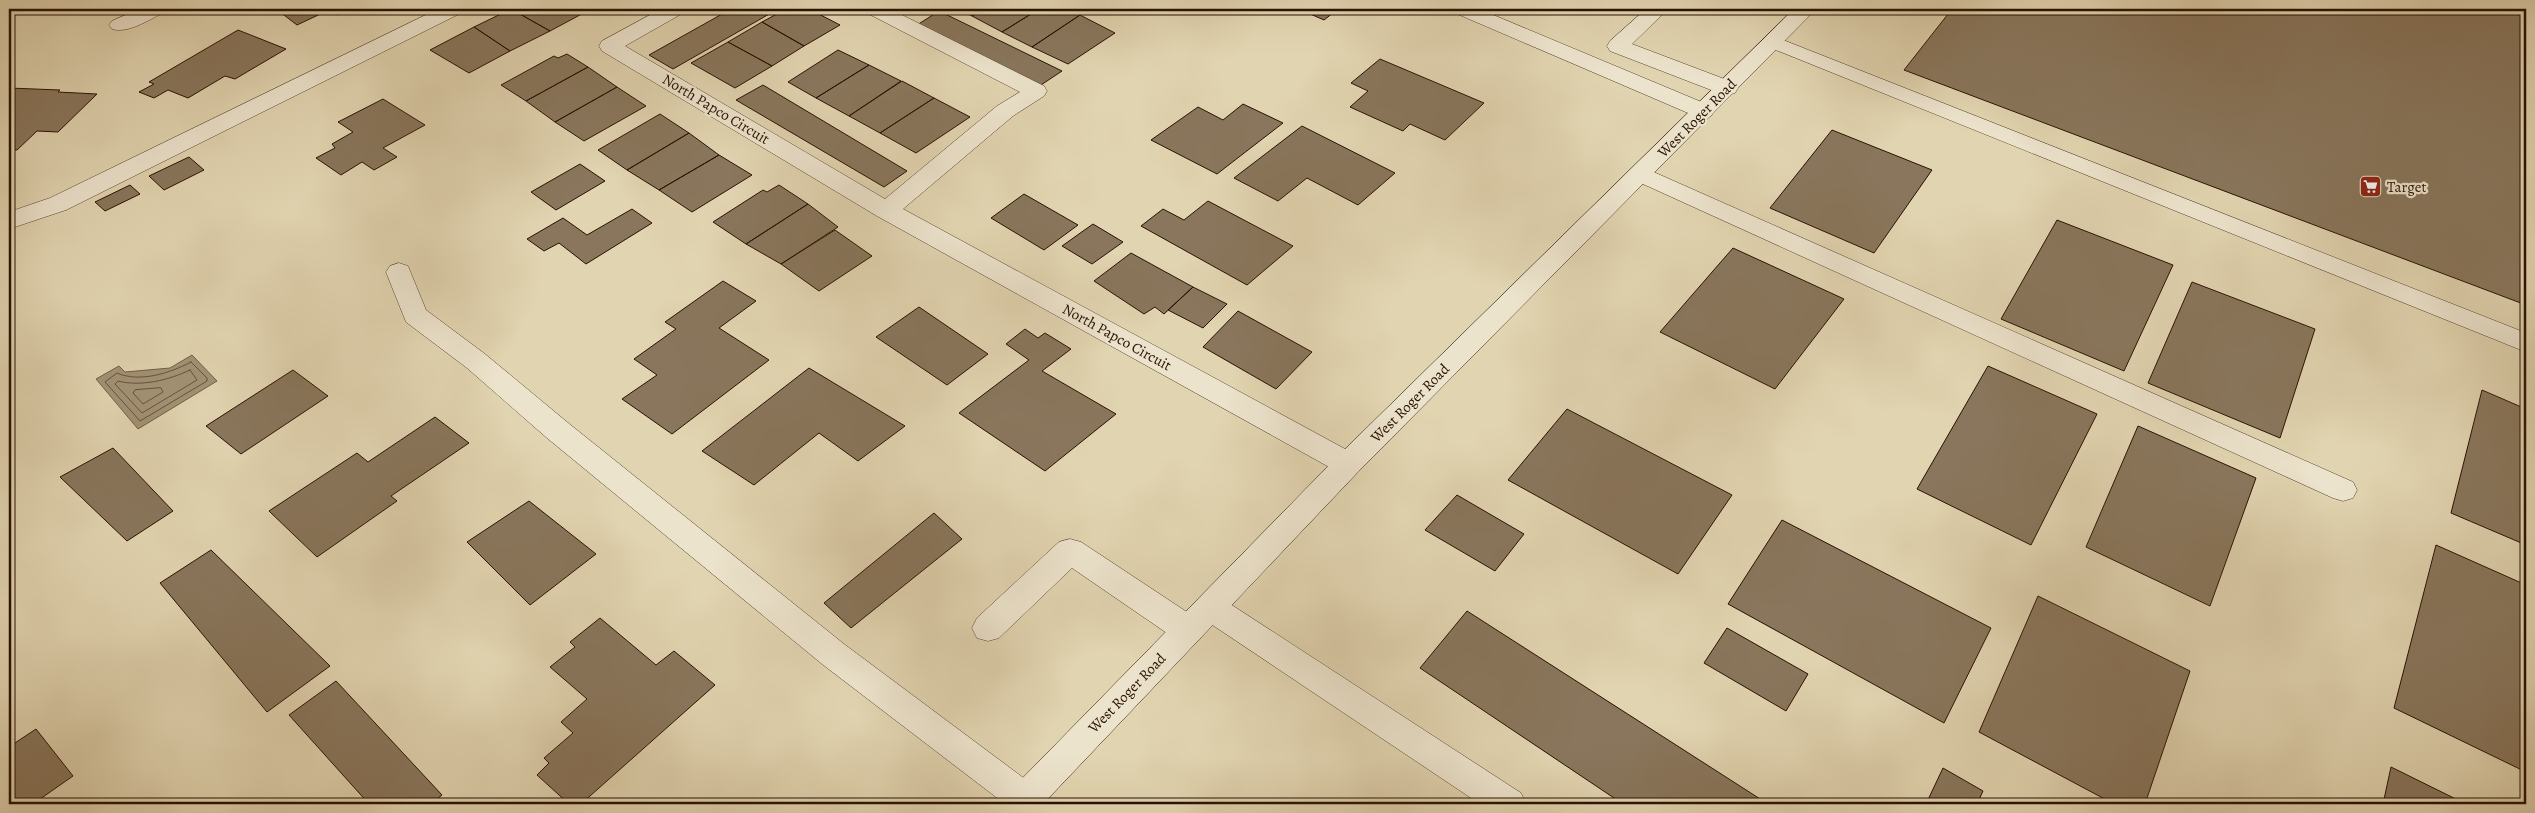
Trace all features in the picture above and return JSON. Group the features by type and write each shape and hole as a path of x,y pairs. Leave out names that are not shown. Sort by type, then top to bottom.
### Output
{"street":[{"path":"118,25 156,9"},
{"path":"9,221 58,204 454,9"},
{"name":"North Papco Circuit","path":"676,9 610,46 886,210 1348,464"},
{"path":"874,9 1036,91 1005,110 886,210"},
{"path":"1462,9 1703,111"},
{"path":"1658,9 1618,46 1727,88"},
{"name":"West Roger Road","path":"1022,802 1348,464 1727,88 1803,10"},
{"path":"1773,42 2526,342"},
{"path":"1640,174 2343,490"},
{"path":"399,272 415,315 476,361 557,430 833,654 1022,802"},
{"path":"988,628 1070,551 1188,630"},
{"path":"1210,607 1509,804"}],"water":[{"path":"192,355 217,381 138,429 96,379 119,366 125,372 170,368"}],"building":[{"path":"276,9 331,9 297,25"},
{"path":"331,9 352,9 337,15"},
{"path":"511,9 550,31 510,51 474,27"},
{"path":"511,9 591,9 550,31"},
{"path":"731,9 778,9 673,69 649,55"},
{"path":"786,9 809,9 840,25 804,46 762,22"},
{"path":"957,9 983,9 972,16"},
{"path":"983,9 1039,9 1002,32 972,16"},
{"path":"1039,9 1066,9 1080,15 1032,47 1002,32"},
{"path":"1299,9 1338,9 1324,20"},
{"name":"Target","path":"1952,9 2526,9 2526,305 1904,70"},
{"path":"939,11 1062,71 1041,85 917,25"},
{"path":"1080,15 1115,33 1068,64 1032,47"},
{"path":"762,22 804,46 772,66 728,42"},
{"path":"474,27 510,51 469,73 430,50"},
{"path":"238,30 286,49 235,79 225,76 188,98 168,90 154,98 139,92 154,84 149,82"},
{"path":"728,42 772,66 735,88 691,63"},
{"path":"838,50 869,65 816,98 788,82"},
{"path":"567,54 588,67 526,101 501,85 554,56 558,58"},
{"path":"1380,59 1484,103 1445,140 1410,124 1403,131 1350,107 1368,91 1351,83"},
{"path":"869,65 901,81 849,116 816,98"},
{"path":"588,67 617,87 555,122 526,101"},
{"path":"902,81 934,98 880,133 849,116"},
{"path":"763,85 907,171 884,187 736,100"},
{"path":"617,87 646,106 584,141 555,122"},
{"path":"9,88 97,94 58,132 37,131 17,150 9,150"},
{"path":"934,98 970,117 916,153 880,133"},
{"path":"383,99 425,125 383,148 397,157 374,170 362,162 341,175 316,158 335,148 332,144 353,132 338,122"},
{"path":"1243,104 1283,123 1217,174 1151,140 1198,107 1223,120"},
{"path":"660,114 689,133 627,170 598,150"},
{"path":"1302,126 1395,173 1358,205 1307,178 1278,201 1234,178"},
{"path":"1832,130 1932,170 1874,253 1770,208"},
{"path":"689,133 719,155 659,190 627,170"},
{"path":"719,155 752,175 692,212 659,190"},
{"path":"189,157 204,170 164,190 149,176"},
{"path":"580,164 605,181 556,210 531,192"},
{"path":"130,185 140,194 105,211 95,202"},
{"path":"779,185 808,204 746,244 713,222 763,190 767,192"},
{"path":"1024,194 1078,225 1044,250 991,218"},
{"path":"1208,201 1293,246 1247,285 1141,226 1163,209 1184,220"},
{"path":"808,204 838,227 781,264 746,244"},
{"path":"632,209 652,223 586,264 559,243 544,251 527,239 563,218 587,235"},
{"path":"2057,220 2173,265 2124,371 2001,319"},
{"path":"1093,224 1123,242 1092,264 1062,246"},
{"path":"835,230 872,256 819,291 781,264"},
{"path":"1733,248 1844,299 1775,389 1660,332"},
{"path":"1131,253 1193,287 1164,314 1155,307 1144,314 1094,281"},
{"path":"723,281 756,301 719,328 769,360 672,434 622,399 657,375 634,359 676,329 665,322"},
{"path":"2192,282 2315,329 2280,438 2148,383"},
{"path":"1193,287 1227,304 1203,328 1168,310"},
{"path":"919,307 988,354 947,385 876,337"},
{"path":"1238,311 1312,352 1276,389 1203,347"},
{"path":"1025,329 1038,338 1045,333 1071,349 1042,371 1116,414 1045,471 959,413 1029,360 1006,344"},
{"path":"1988,366 2097,414 2031,545 1917,489"},
{"path":"809,368 905,426 858,461 819,433 754,485 702,451"},
{"path":"293,370 328,396 241,454 206,426"},
{"path":"2482,390 2526,409 2526,545 2451,513"},
{"path":"1567,409 1732,495 1678,574 1508,480"},
{"path":"435,417 469,443 391,496 397,501 317,557 269,511 357,453 368,462"},
{"path":"2138,426 2256,478 2210,606 2086,547"},
{"path":"113,448 173,511 127,541 60,477"},
{"path":"1457,495 1524,534 1495,571 1425,530"},
{"path":"529,501 596,554 530,605 467,542"},
{"path":"934,513 962,539 851,628 824,603"},
{"path":"1782,520 1991,628 1944,723 1728,604"},
{"path":"2436,545 2526,585 2526,772 2394,708"},
{"path":"211,550 330,666 267,712 160,583"},
{"path":"2038,596 2190,671 2145,804 2114,804 1979,732"},
{"path":"1467,611 1768,804 1623,804 1420,668"},
{"path":"600,618 656,665 674,651 715,685 581,804 569,804 537,775 549,763 544,758 573,733 561,722 587,699 550,667 575,647 570,642"},
{"path":"1727,628 1808,674 1786,711 1704,663"},
{"path":"336,681 442,795 431,804 369,804 289,715"},
{"path":"36,729 73,776 33,804 9,804 9,747"},
{"path":"2391,767 2466,804 2383,804"},
{"path":"1943,768 1983,791 1977,804 1926,804"}],"place":[{"name":"Target","path":"2371,187"}]}
